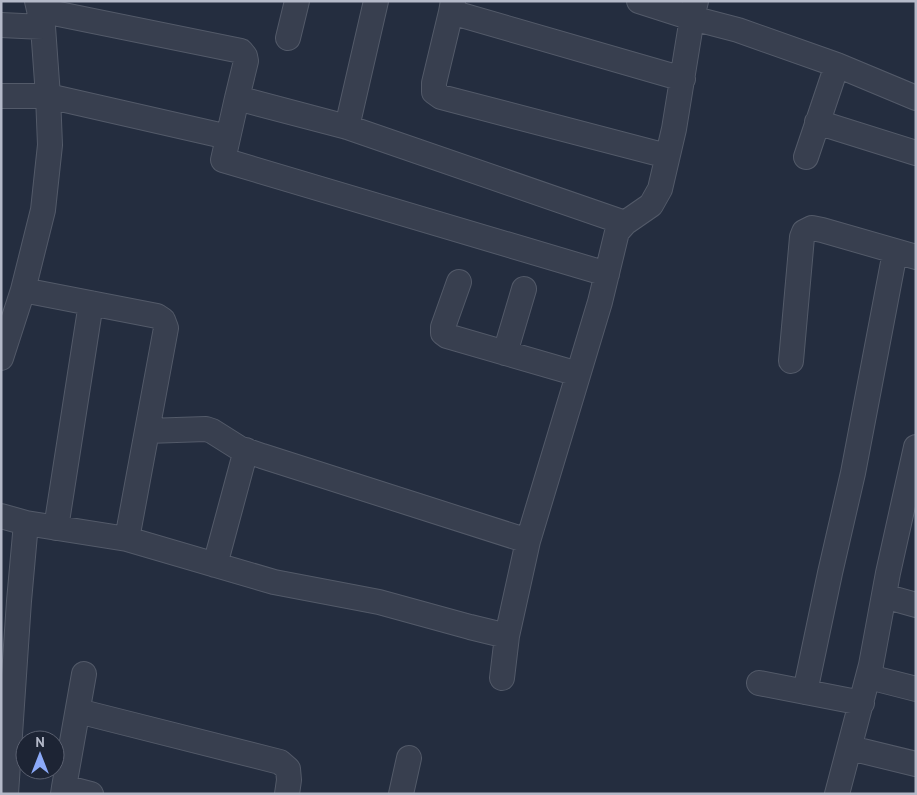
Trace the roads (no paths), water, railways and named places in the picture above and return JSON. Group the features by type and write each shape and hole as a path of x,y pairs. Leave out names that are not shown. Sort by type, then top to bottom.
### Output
{"street":[{"path":"288,38 297,1"},
{"path":"347,127 376,1"},
{"path":"639,1 694,10 738,30 837,65 916,98"},
{"path":"667,156 442,97 434,92 434,83 452,7 683,79"},
{"path":"502,678 507,636 528,541 600,302 617,232 625,223 651,205 660,189 674,129 694,10"},
{"path":"1,358 23,290 43,210 50,146 48,96 39,13"},
{"path":"1,25 39,13 241,52 245,56 246,61 223,160 607,274"},
{"path":"806,157 837,65"},
{"path":"1,96 48,96 228,137"},
{"path":"237,98 347,127 625,223"},
{"path":"817,122 916,153"},
{"path":"791,361 804,232 812,228 822,230 905,254 830,573 805,692"},
{"path":"459,282 443,327 443,333 447,336 578,374"},
{"path":"505,353 524,289"},
{"path":"23,290 157,316 163,320 166,328 127,539"},
{"path":"56,528 91,303"},
{"path":"147,431 206,429 239,448 262,456 528,541"},
{"path":"837,794 869,677 884,596 907,526 916,447"},
{"path":"215,565 246,450"},
{"path":"1,516 26,523 127,539 274,582 378,602 507,636"},
{"path":"6,794 26,523"},
{"path":"884,596 916,604"},
{"path":"84,674 63,790 91,794"},
{"path":"869,677 916,689"},
{"path":"759,683 862,703"},
{"path":"78,711 280,762 288,769 287,794"},
{"path":"850,748 916,764"},
{"path":"401,794 409,758"}]}
